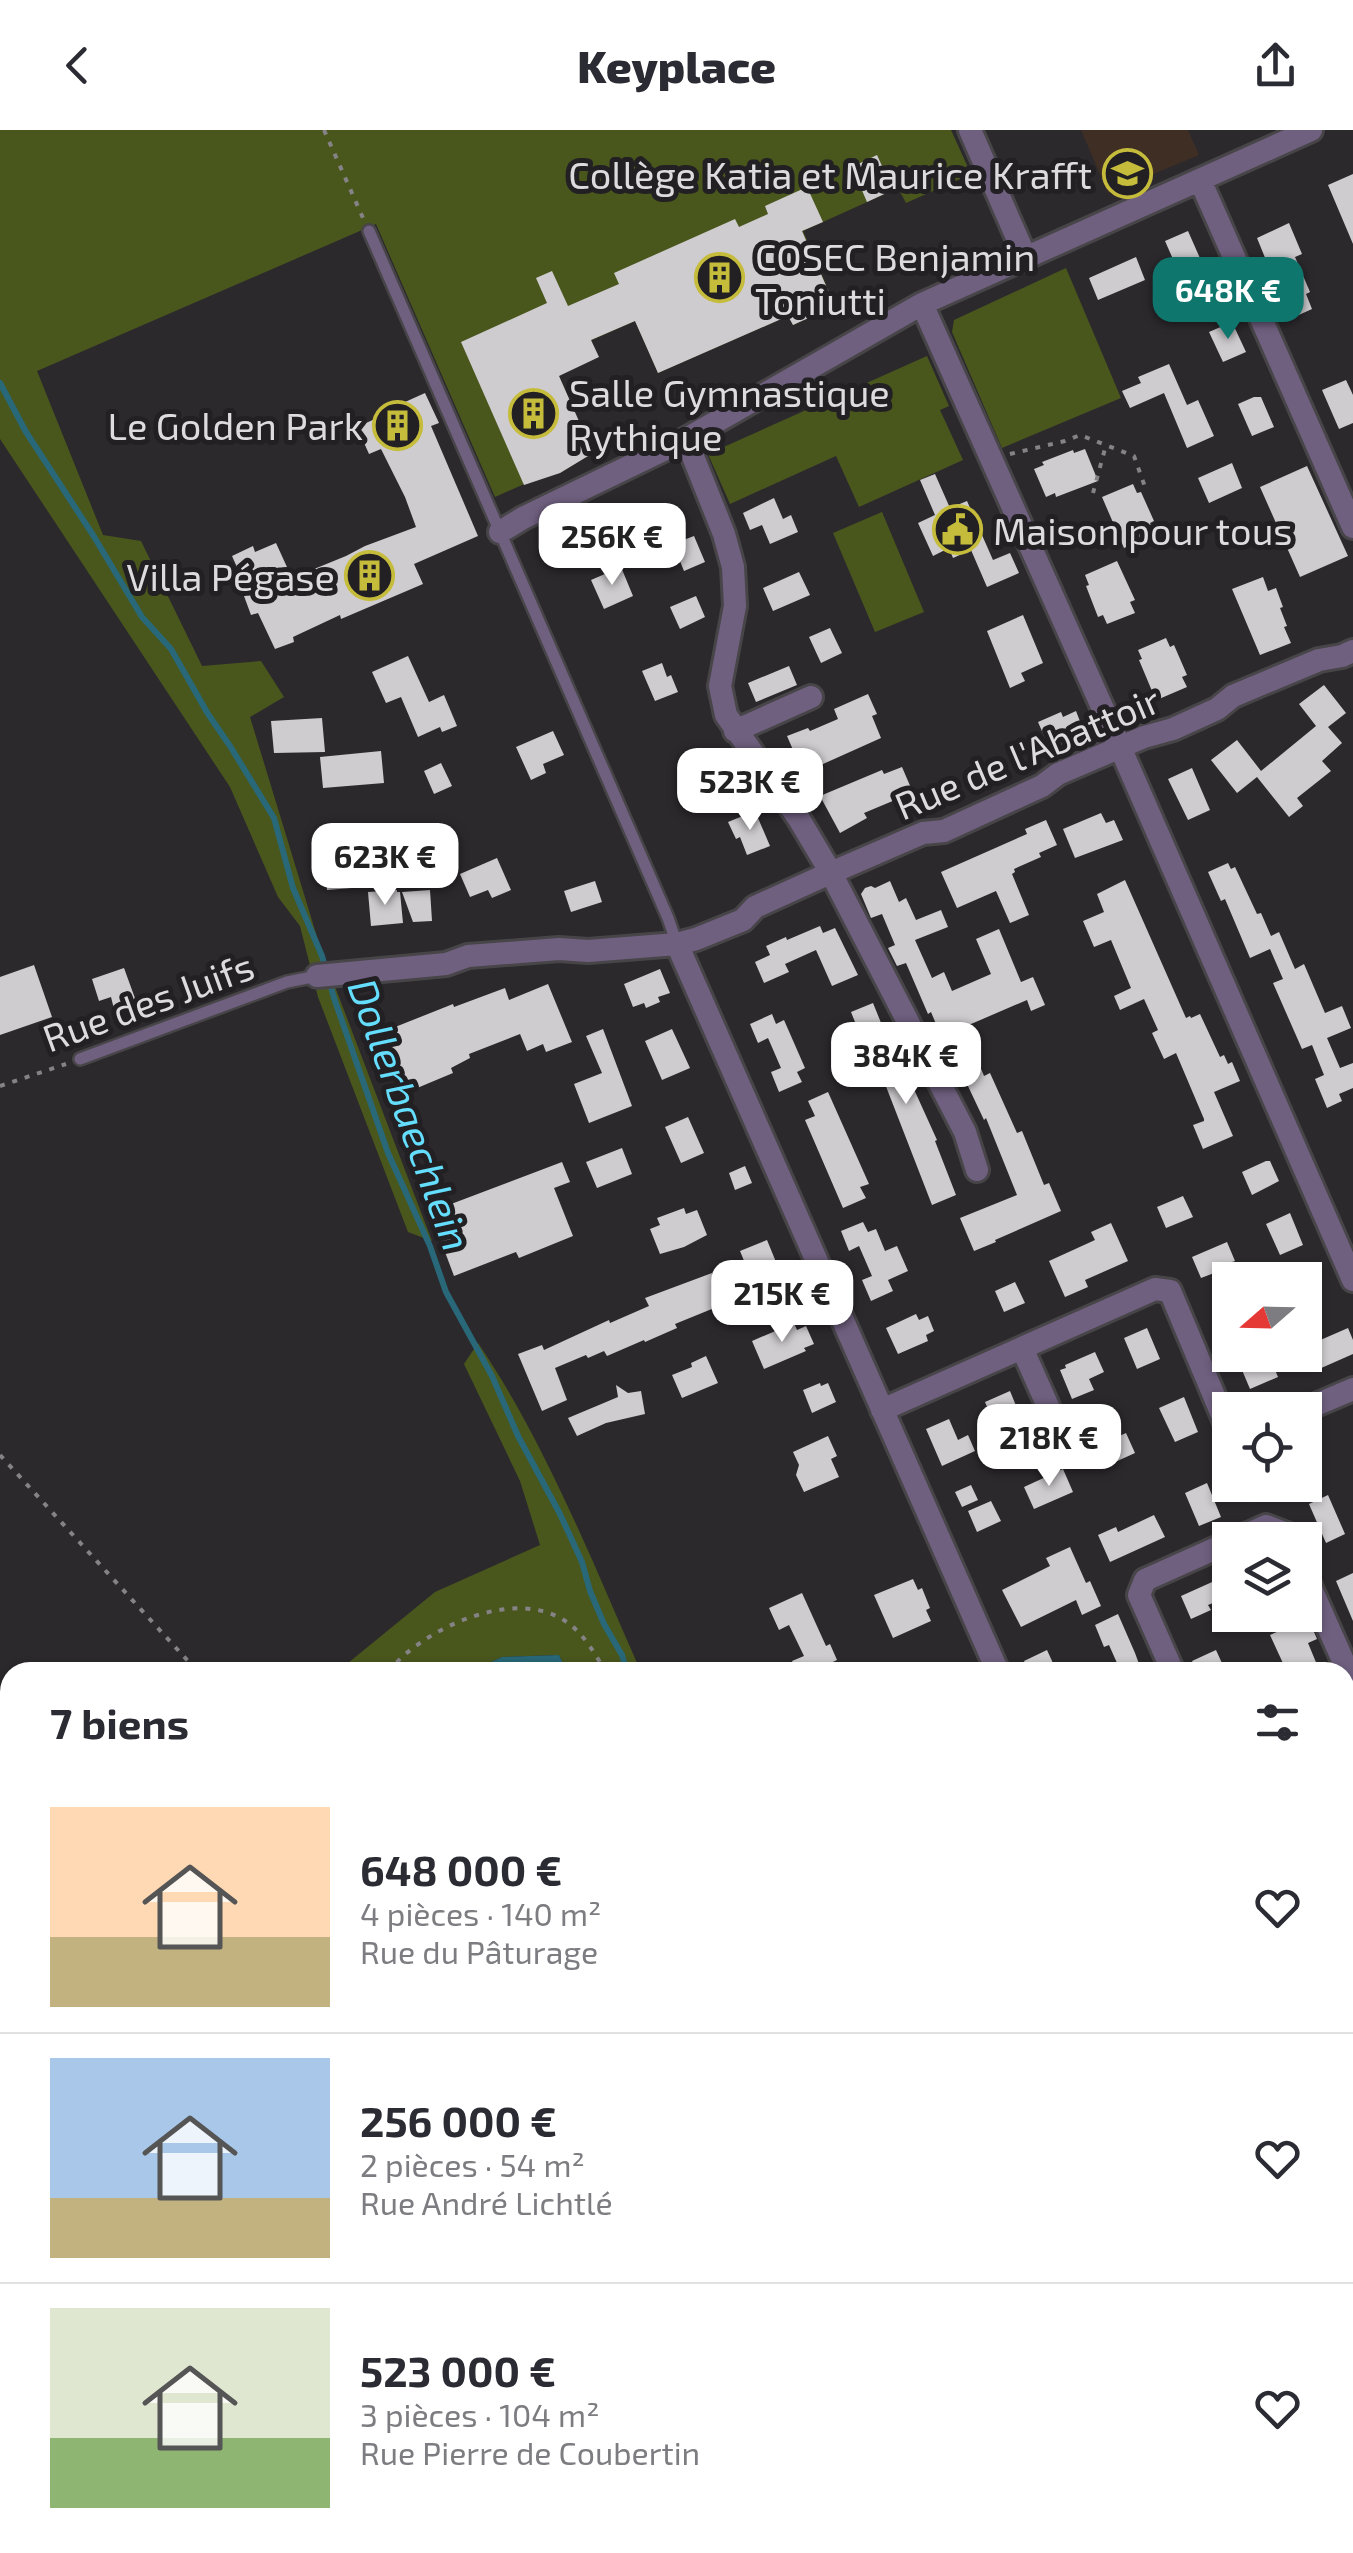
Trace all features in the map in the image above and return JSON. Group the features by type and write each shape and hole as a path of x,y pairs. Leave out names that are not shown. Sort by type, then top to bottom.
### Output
{"street":[{"path":"970,130 1025,256"},
{"path":"500,532 686,439 922,304 1311,130"},
{"path":"1200,180 1353,526"},
{"path":"922,304 1353,1280"},
{"path":"686,439 724,534 733,568 735,606 720,686 726,715 799,819 831,873 965,1132 976,1170"},
{"name":"Rue de l'Abattoir","path":"317,976 446,964 468,956 559,948 588,952 696,939 743,920 756,907 831,873 923,833 944,831 1042,786 1058,774 1217,710 1232,696 1319,660 1353,651"},
{"path":"735,731 811,698"},
{"path":"677,944 994,1662"},
{"path":"882,1410 1154,1289 1170,1291 1212,1392"},
{"path":"1022,1348 1058,1430"},
{"path":"1322,1402 1353,1389"},
{"path":"1168,1662 1139,1595 1145,1580 1212,1550"},
{"path":"1322,1613 1344,1662"}],"lane":[{"path":"369,231 677,944"},
{"name":"Rue des Juifs","path":"80,1059 287,982 317,976"}],"path":[{"path":"324,130 369,231"},
{"path":"991,459 1080,435 1134,456 1145,487"},
{"path":"1094,493 1106,445"},
{"name":"Rue des Juifs","path":"0,1086 80,1059"},
{"path":"0,1455 189,1662"},
{"path":"396,1662 447,1627 500,1608 536,1608 568,1623 600,1662"}],"shaded area":[{"name":"Collège Katia et Maurice Krafft","path":"1081,130 1188,130 1199,155 1108,193"}],"green space":[{"path":"0,130 951,130 971,174 906,203 898,188 803,231 835,306 793,325 785,309 779,320 658,373 635,321 592,340 559,376 593,453 560,473 495,497 376,224 37,371 103,535 141,541 202,666 261,661 284,697 250,717 321,950 432,1241 408,1232 318,997 300,926 278,897 230,787 0,439"},
{"path":"1066,268 1121,398 1002,448 952,332 954,320"},
{"path":"927,356 949,406 940,410 963,460 859,507 836,456 730,504 708,454"},
{"path":"882,512 924,612 875,632 833,533"},
{"path":"478,1343 546,1462 637,1662 562,1662 559,1655 502,1657 491,1662 349,1662 435,1592 540,1545 520,1481 464,1364"}],"water":[{"path":"559,1655 562,1662 491,1662 502,1657"}],"building":[{"path":"877,155 893,190 867,202 852,167"},
{"path":"1353,174 1353,244 1328,185"},
{"path":"807,187 823,222 802,231 835,306 793,325 788,316 658,373 635,321 591,340 599,357 559,376 593,453 560,473 524,485 461,342 547,303 536,278 552,271 568,306 619,284 614,273 735,219 739,227 768,214 765,206"},
{"path":"1289,223 1302,254 1295,257 1310,292 1306,294 1312,309 1290,319 1257,238"},
{"path":"1188,231 1203,265 1180,275 1165,241"},
{"path":"1136,257 1145,280 1098,300 1089,278"},
{"path":"1232,322 1246,352 1223,362 1209,332"},
{"path":"1169,364 1187,405 1198,400 1214,436 1187,448 1164,393 1130,408 1122,391 1141,383 1138,377"},
{"path":"1346,380 1353,395 1353,423 1339,429 1322,390"},
{"path":"425,393 439,423 431,426 478,536 414,564 423,584 341,619 340,615 275,649 258,613 251,615 244,596 249,594 232,556 253,546 255,552 276,543 292,578 416,527 381,449 369,454 357,427"},
{"path":"1261,397 1274,427 1252,436 1238,404"},
{"path":"1085,449 1098,481 1046,497 1034,469 1044,465 1042,462"},
{"path":"1232,463 1242,488 1209,503 1198,478"},
{"path":"1307,466 1348,556 1300,577 1260,487"},
{"path":"935,474 950,508 967,501 993,560 1010,553 1019,573 987,587 971,550 953,558 949,548 933,556 918,523 935,515 920,480"},
{"path":"1133,484 1137,493 1141,492 1154,521 1150,523 1155,535 1124,548 1102,497"},
{"path":"774,498 783,519 791,515 798,532 770,544 762,525 750,530 743,513"},
{"path":"694,536 705,562 684,571 673,544"},
{"path":"1117,561 1135,600 1130,602 1135,613 1107,624 1103,615 1098,617 1085,575"},
{"path":"621,567 633,596 604,609 591,580"},
{"path":"799,572 810,595 773,611 763,588"},
{"path":"1263,577 1268,591 1276,588 1291,643 1260,655 1232,589"},
{"path":"696,596 705,617 680,629 670,607"},
{"path":"1023,615 1043,663 1021,673 1025,681 1010,688 987,631"},
{"path":"830,628 842,653 821,663 809,637"},
{"path":"1166,638 1170,647 1174,645 1187,675 1182,677 1187,687 1159,699 1152,691 1138,650"},
{"path":"408,656 429,702 444,695 457,726 442,732 440,727 418,737 401,697 386,703 372,672"},
{"path":"662,663 678,692 655,701 642,671"},
{"path":"789,666 797,685 756,702 748,683"},
{"path":"1324,685 1346,713 1328,727 1342,743 1322,761 1331,771 1297,798 1303,806 1289,817 1257,777 1237,793 1211,760 1237,740 1261,771 1316,726 1299,704"},
{"path":"868,694 881,738 803,773 787,736 838,719 834,709"},
{"path":"1076,711 1086,737 1051,752 1038,722 1061,712 1063,717"},
{"path":"322,718 325,752 274,753 271,721"},
{"path":"553,731 564,755 543,764 546,773 531,780 516,747"},
{"path":"381,751 384,783 323,788 320,757"},
{"path":"723,758 742,784 725,796 699,791 707,785 697,771"},
{"path":"441,763 452,786 434,794 424,771"},
{"path":"902,767 911,788 905,790 907,795 864,813 867,818 840,833 820,796 882,770 884,774"},
{"path":"1192,768 1210,810 1188,820 1168,779"},
{"path":"755,811 770,846 747,855 728,822"},
{"path":"1101,813 1106,823 1114,820 1123,840 1075,858 1063,829"},
{"path":"1046,820 1057,845 1014,869 1012,874 1029,915 1010,923 996,891 957,908 941,872 1027,834 1025,829"},
{"path":"375,855 377,886 327,890 325,858"},
{"path":"497,858 511,890 492,898 488,890 470,897 460,874"},
{"path":"1228,863 1231,869 1235,867 1271,936 1279,932 1295,969 1304,964 1325,1013 1342,1006 1351,1028 1327,1038 1340,1068 1353,1063 1353,1088 1339,1094 1342,1101 1327,1108 1315,1079 1324,1075 1312,1045 1302,1049 1273,983 1283,979 1270,949 1250,958 1225,899 1221,901 1208,872"},
{"path":"1125,880 1186,1018 1200,1014 1220,1057 1224,1055 1228,1064 1232,1062 1240,1081 1214,1092 1233,1136 1203,1149 1193,1125 1204,1119 1176,1053 1164,1059 1152,1033 1158,1030 1144,999 1120,1010 1114,996 1131,988 1111,940 1094,947 1083,921 1104,912 1097,894"},
{"path":"595,881 602,902 571,912 564,891"},
{"path":"890,881 899,902 906,898 916,920 941,910 948,927 915,940 932,978 944,972 952,991 991,974 976,939 999,929 1021,982 1033,977 1045,1005 1031,1011 1027,1000 964,1027 984,1076 990,1073 1017,1133 1022,1131 1044,1185 1049,1183 1061,1211 974,1251 960,1218 1017,1195 986,1118 959,1067 955,1069 906,963 897,966 888,948 895,945 882,914 871,918 861,894 865,888"},
{"path":"397,890 403,923 371,926 368,892"},
{"path":"430,890 432,921 413,922 402,892"},
{"path":"820,926 823,933 835,928 858,975 832,986 816,950 785,964 789,972 764,983 755,962 770,955 766,946"},
{"path":"34,965 52,1017 0,1035 0,977"},
{"path":"124,968 136,1001 114,1009 111,997 99,1001 92,979"},
{"path":"660,969 670,993 646,1008 644,1003 633,1007 624,984"},
{"path":"548,984 572,1042 546,1052 543,1044 527,1051 520,1034 469,1054 470,1058 451,1068 453,1073 410,1091 402,1072 386,1078 370,1037 505,988 509,1000"},
{"path":"873,1003 937,1140 956,1195 932,1205 868,1040 863,1042 851,1012"},
{"path":"772,1014 776,1024 784,1020 805,1068 797,1072 802,1082 779,1092 771,1072 781,1068 768,1038 758,1043 750,1024"},
{"path":"603,1029 632,1106 589,1123 574,1084 602,1073 586,1036"},
{"path":"672,1029 690,1068 662,1080 645,1041"},
{"path":"828,1092 869,1184 860,1187 866,1198 843,1208 805,1120 815,1116 808,1101"},
{"path":"688,1117 704,1153 681,1163 665,1127"},
{"path":"622,1148 632,1174 597,1188 586,1162"},
{"path":"1270,1161 1279,1181 1252,1195 1242,1172"},
{"path":"562,1162 570,1182 554,1188 573,1236 519,1258 516,1252 454,1276 430,1212"},
{"path":"745,1166 752,1183 735,1190 729,1173"},
{"path":"1183,1196 1193,1217 1166,1228 1157,1207"},
{"path":"684,1208 686,1214 697,1210 707,1235 660,1254 650,1229 660,1225 657,1218"},
{"path":"1290,1213 1303,1245 1280,1255 1266,1224"},
{"path":"863,1222 868,1232 876,1229 885,1251 897,1246 908,1271 888,1280 893,1291 871,1301 862,1280 872,1276 859,1246 849,1251 841,1231"},
{"path":"1111,1223 1128,1261 1085,1280 1088,1287 1065,1297 1049,1261 1095,1240 1091,1232"},
{"path":"767,1240 776,1262 749,1273 740,1251"},
{"path":"1227,1242 1235,1261 1212,1262 1212,1274 1201,1278 1192,1257"},
{"path":"712,1273 724,1304 675,1324 677,1328 645,1342 607,1356 604,1351 588,1358 586,1355 555,1368 567,1400 542,1411 518,1354 542,1345 544,1350 609,1320 610,1323 649,1306 645,1298"},
{"path":"1015,1282 1025,1303 1004,1312 995,1291"},
{"path":"916,1314 919,1320 928,1316 934,1331 926,1335 928,1341 898,1354 886,1328"},
{"path":"794,1323 797,1330 806,1326 814,1344 764,1369 752,1341"},
{"path":"1147,1328 1160,1359 1137,1369 1124,1338"},
{"path":"1348,1328 1353,1354 1322,1368 1322,1339"},
{"path":"1095,1352 1104,1372 1089,1379 1094,1390 1072,1399 1060,1370"},
{"path":"706,1356 718,1383 682,1398 672,1375"},
{"path":"1243,1372 1276,1372 1278,1377 1250,1389"},
{"path":"828,1383 836,1402 812,1413 803,1390"},
{"path":"616,1385 628,1393 641,1391 645,1414 606,1423 577,1436 568,1418 618,1397"},
{"path":"1010,1391 1019,1413 994,1424 985,1402"},
{"path":"1184,1397 1198,1432 1175,1442 1159,1408"},
{"path":"949,1419 958,1440 968,1435 975,1451 942,1466 926,1429"},
{"path":"1126,1433 1135,1453 1102,1468 1093,1448"},
{"path":"828,1436 837,1456 831,1459 839,1477 804,1492 796,1475 799,1465 793,1452"},
{"path":"1063,1469 1073,1492 1034,1509 1024,1487"},
{"path":"1207,1483 1221,1517 1199,1526 1185,1493"},
{"path":"971,1485 978,1500 962,1507 955,1492"},
{"path":"1328,1495 1345,1534 1326,1543 1322,1522 1317,1522 1309,1504 1322,1502"},
{"path":"991,1501 1001,1521 977,1532 968,1511"},
{"path":"1154,1515 1165,1537 1110,1562 1098,1535 1116,1527 1118,1532"},
{"path":"1070,1547 1101,1606 1082,1615 1076,1600 1021,1627 1002,1590 1050,1566 1046,1558"},
{"path":"1353,1573 1353,1621 1336,1581"},
{"path":"913,1579 918,1590 922,1588 931,1621 893,1638 874,1595"},
{"path":"1212,1582 1212,1603 1208,1605 1211,1610 1191,1619 1181,1596"},
{"path":"802,1593 826,1646 830,1644 837,1660 792,1662 804,1656 789,1625 779,1630 769,1608"},
{"path":"1118,1614 1138,1662 1117,1662 1109,1645 1104,1647 1095,1625"},
{"path":"1314,1632 1317,1639 1308,1643 1316,1662 1282,1662 1270,1635"},
{"path":"1047,1650 1052,1662 1024,1662"},
{"path":"1216,1650 1221,1662 1192,1662"}],"waterway":[{"name":"Dollerbaechlein","path":"0,383 26,432 142,617 171,649 274,818 293,888 322,956 388,1153 446,1292 560,1514 604,1624 624,1662"}],"place":[{"name":"Collège Katia et Maurice Krafft","path":"1127,174"},
{"name":"COSEC Benjamin Toniutti","path":"720,278"},
{"name":"Salle Gymnastique Rythique","path":"534,414"},
{"name":"Le Golden Park","path":"398,425"},
{"name":"Maison pour tous","path":"958,530"},
{"name":"Villa Pégase","path":"370,576"}]}
